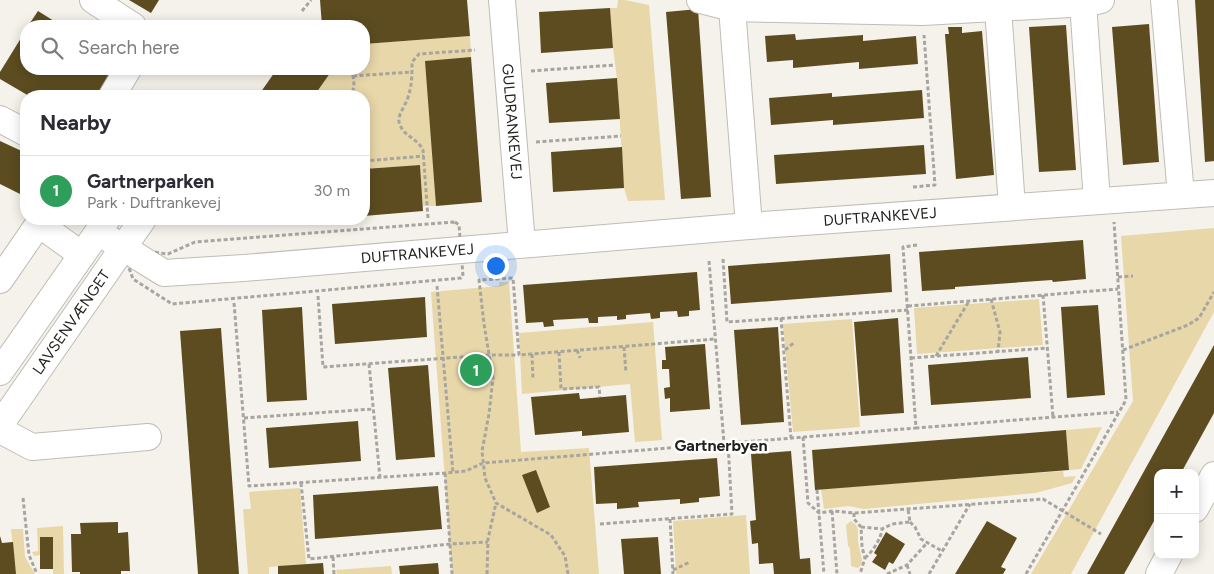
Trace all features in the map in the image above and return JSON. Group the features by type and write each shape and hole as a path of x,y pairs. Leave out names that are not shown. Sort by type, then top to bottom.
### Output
{"street":[{"path":"93,0 124,20"},
{"name":"GULDRANKEVEJ","path":"502,0 522,244"},
{"path":"700,0 732,8 923,12 1092,2 1104,200"},
{"path":"1164,0 1181,195"},
{"path":"732,8 748,226"},
{"path":"998,8 1012,207"},
{"path":"116,90 124,75"},
{"path":"0,119 20,130"},
{"name":"DUFTRANKEVEJ","path":"102,225 122,248 164,273 748,226 1214,193"},
{"path":"0,280 37,225"},
{"path":"44,225 60,239 82,254"},
{"name":"LAVSENVÆNGET","path":"0,372 102,225"},
{"name":"LAVSENVÆNGET","path":"0,425 139,225"},
{"path":"0,430 32,447 148,437"},
{"path":"1199,502 1214,475"},
{"path":"1159,574 1167,559"}],"path":[{"path":"302,11 311,0"},
{"path":"913,187 936,186 923,12"},
{"path":"428,218 424,156 420,143 409,136 398,123 399,116 411,90 412,62 419,54 475,50"},
{"path":"508,72 615,65"},
{"path":"370,75 413,72"},
{"path":"353,90 353,76 368,75"},
{"path":"513,144 621,136"},
{"path":"370,160 424,156"},
{"path":"1026,574 1126,400 1118,277 1104,200"},
{"path":"916,428 903,247 917,245"},
{"path":"723,259 727,322 1118,289"},
{"path":"600,524 732,514 709,261"},
{"path":"1118,277 1132,276"},
{"path":"518,355 514,278 479,280 481,307 493,378 482,451 484,478 496,503 551,535 565,556 568,574"},
{"path":"437,286 453,473"},
{"path":"1123,350 1188,325 1199,318 1214,292"},
{"path":"1043,295 1053,417"},
{"path":"318,296 323,367 489,355 518,355 716,339"},
{"path":"991,299 1000,332 998,352"},
{"path":"936,356 969,301"},
{"path":"234,303 249,486 453,473 466,471 483,463 1119,412"},
{"path":"781,318 790,438"},
{"path":"784,350 795,342"},
{"path":"624,347 626,373"},
{"path":"911,358 1047,348"},
{"path":"577,350 580,358"},
{"path":"559,352 561,389 599,387 600,397"},
{"path":"532,354 533,380"},
{"path":"369,364 380,478"},
{"path":"244,418 374,409"},
{"path":"803,437 808,503 819,512 854,513 1043,500 1101,534"},
{"path":"445,473 452,574"},
{"path":"301,483 308,559 450,544 488,542"},
{"path":"817,490 824,574"},
{"path":"24,498 28,555 37,574"},
{"path":"487,574 488,542 496,503"},
{"path":"929,574 970,504"},
{"path":"908,509 910,522 921,539 942,551"},
{"path":"832,511 837,574"},
{"path":"854,513 854,519 861,527 862,547 865,558 860,574"},
{"path":"670,519 673,572 690,562"},
{"path":"861,527 882,529 892,524 910,522"},
{"path":"865,558 871,553 882,534 882,529"},
{"path":"887,574 907,565 927,543"},
{"path":"333,556 334,574"},
{"path":"907,565 910,574"}],"shaded area":[{"path":"618,0 649,5 665,200 628,201 624,188 617,78 610,8 617,8"},
{"path":"470,36 471,57 426,61 436,206 423,206 420,165 370,169 370,90 318,90 329,75 370,75 370,44"},
{"path":"1214,228 1214,312 1071,574 1031,574 1133,401 1121,236"},
{"path":"499,282 509,282 521,452 589,448 599,574 452,574 431,292 499,286"},
{"path":"1039,299 1043,345 917,354 914,308"},
{"path":"852,319 860,427 793,432 783,324"},
{"path":"653,322 662,440 635,442 630,384 522,394 519,333"},
{"path":"1102,427 1081,469 1069,470 1066,430"},
{"path":"1063,471 1064,477 1076,476 1072,483 1036,493 864,509 848,506 824,509 821,489"},
{"path":"300,488 306,564 269,567 269,574 248,574 243,509 251,509 249,492"},
{"path":"746,515 750,574 676,574 673,521"},
{"path":"851,521 858,529 858,542 862,560 858,568 851,566 850,548 848,546 846,525"},
{"path":"63,526 64,574 53,574 53,537 40,537 40,555 34,556 32,552 38,551 37,528"},
{"path":"11,529 23,529 25,557 35,574 16,574"},
{"path":"391,566 392,574 337,574 336,570"}],"building":[{"path":"129,0 159,0 151,13"},
{"path":"320,0 467,0 470,36 370,44 370,20 322,20"},
{"path":"1195,0 1214,0 1214,161 1205,162"},
{"path":"610,8 613,48 541,53 539,12"},
{"path":"698,9 711,197 681,199 666,12"},
{"path":"38,11 52,20 32,20"},
{"path":"1149,24 1159,162 1123,165 1112,27"},
{"path":"1066,25 1076,170 1039,172 1029,27"},
{"path":"948,27 962,27 962,33 982,31 994,175 956,179 945,34 949,34"},
{"path":"795,34 796,40 863,35 863,41 916,36 918,64 859,69 859,62 793,68 793,60 767,62 765,36"},
{"path":"20,40 20,75 111,75 102,90 20,91 0,79 0,72"},
{"path":"471,57 482,202 436,206 425,61"},
{"path":"273,75 329,75 318,90 262,90"},
{"path":"617,78 620,119 549,123 546,83"},
{"path":"922,90 924,118 833,125 833,120 771,125 769,98 832,93 832,97"},
{"path":"0,141 20,150 20,194 0,184"},
{"path":"924,145 926,174 776,184 774,155"},
{"path":"622,147 624,188 553,192 551,152"},
{"path":"420,165 423,211 370,215 370,169"},
{"path":"1083,240 1086,279 955,287 955,289 922,291 919,252"},
{"path":"890,254 892,292 731,304 728,266"},
{"path":"697,272 700,310 689,311 689,316 678,317 677,311 660,312 660,318 651,319 650,313 626,315 626,319 617,320 617,316 598,317 598,323 589,323 588,318 553,320 554,326 544,327 543,322 526,323 523,285"},
{"path":"425,297 427,337 335,344 332,304"},
{"path":"1098,305 1105,395 1067,398 1061,307"},
{"path":"302,307 307,400 267,402 262,310"},
{"path":"898,318 904,413 861,416 854,322"},
{"path":"778,327 784,422 741,425 734,330"},
{"path":"221,328 239,574 198,574 180,331"},
{"path":"705,344 710,409 670,412 670,398 665,399 664,388 670,387 669,369 662,369 662,360 666,360 665,347"},
{"path":"1214,345 1214,413 1183,469 1154,469 1154,521 1124,574 1087,574"},
{"path":"1028,357 1031,398 931,405 928,365"},
{"path":"428,365 435,457 396,460 388,368"},
{"path":"579,393 580,399 626,395 629,432 582,436 582,431 535,435 531,397"},
{"path":"358,421 361,461 269,468 266,428"},
{"path":"1066,430 1069,470 815,490 812,450"},
{"path":"791,451 800,559 810,558 811,574 774,574 773,563 759,564 758,543 752,544 750,521 756,520 751,454"},
{"path":"717,458 720,496 699,498 699,502 680,504 680,499 638,502 639,507 617,509 617,503 596,504 594,467"},
{"path":"536,470 550,507 537,513 522,475"},
{"path":"438,486 442,529 315,539 313,495"},
{"path":"987,521 1017,538 1001,567 1006,569 1003,574 955,574"},
{"path":"118,522 118,533 128,532 130,571 121,571 121,574 80,574 80,572 72,572 71,534 81,534 80,523"},
{"path":"886,532 905,544 893,564 889,562 885,570 872,562 877,555 874,553"},
{"path":"0,536 2,543 13,542 16,574 0,574"},
{"path":"40,537 53,537 53,569 40,569"},
{"path":"658,537 661,574 624,574 621,539"},
{"path":"323,563 324,574 278,574 278,566"},
{"path":"438,563 439,574 400,574 399,566"}],"place":[{"name":"Gartnerparken","path":"476,370"}],"district":[{"name":"Gartnerbyen","path":"721,445"}]}
